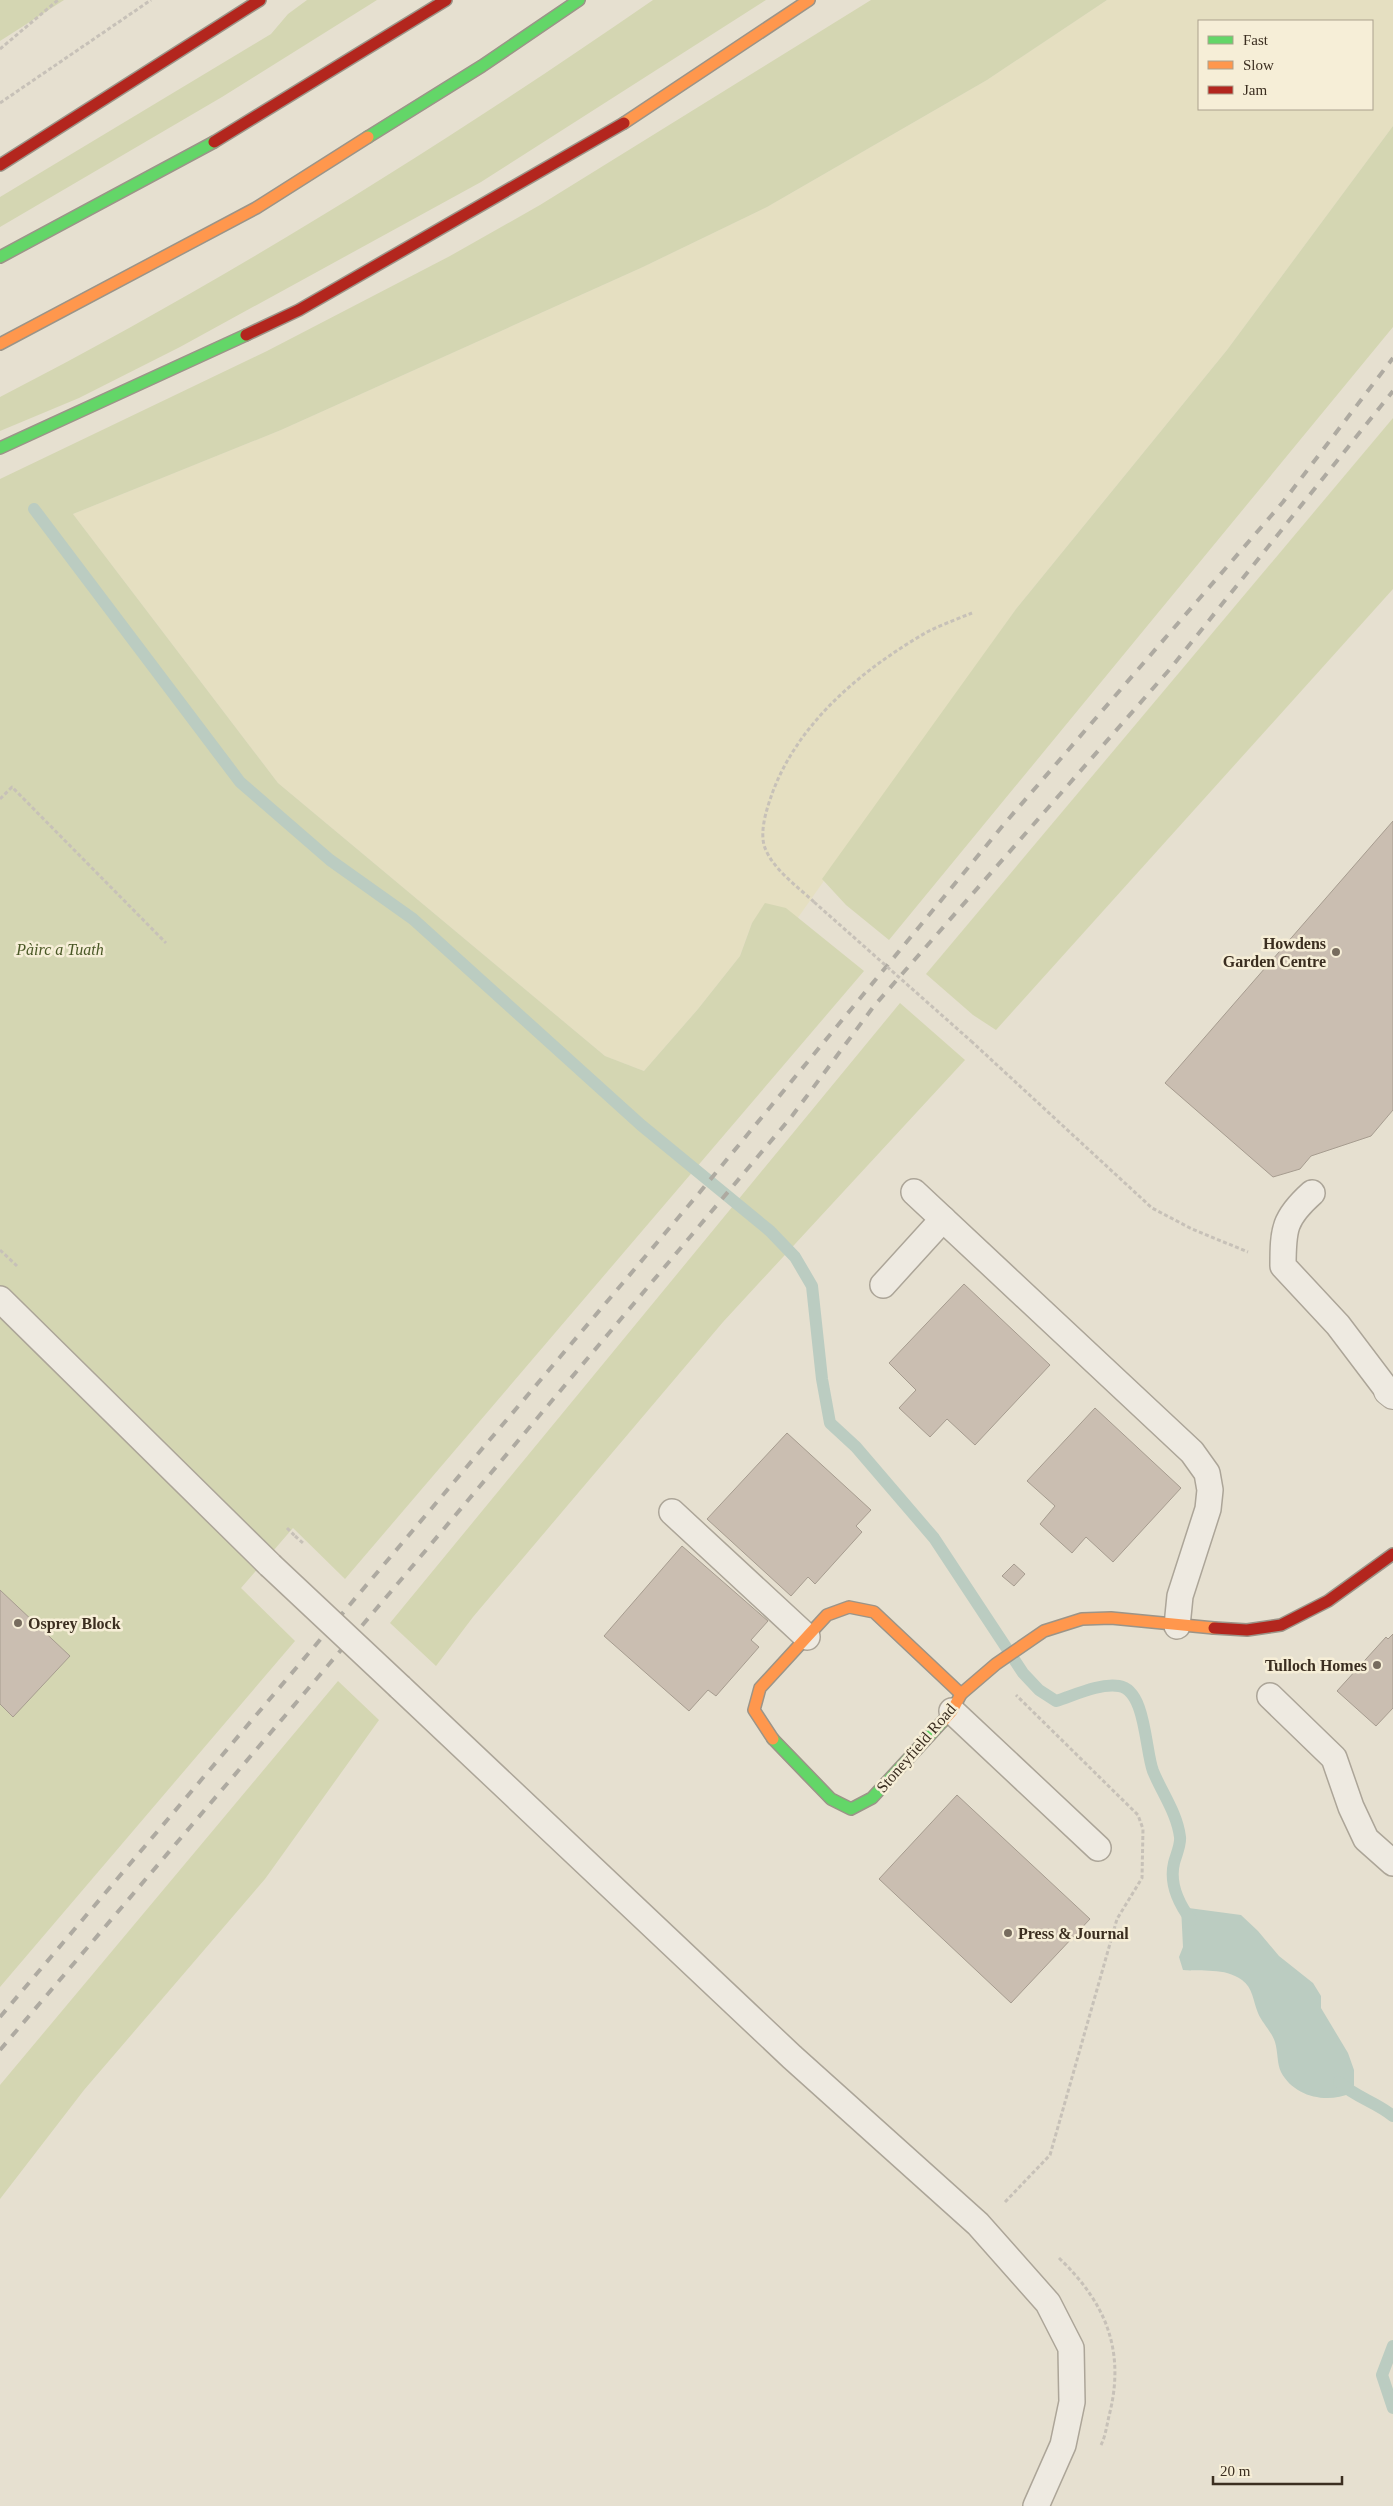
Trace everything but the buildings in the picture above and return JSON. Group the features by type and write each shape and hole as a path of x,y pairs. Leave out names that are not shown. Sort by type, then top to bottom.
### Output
{"main road":[{"path":"0,166 260,0"},
{"path":"0,257 208,146 446,0"},
{"path":"0,344 256,208 482,66 579,0"},
{"path":"0,448 299,310 614,130 809,0"},
{"name":"Stoneyfield Road","path":"957,1703 874,1612 849,1607 826,1615 760,1688 754,1710 766,1733 831,1798 851,1809 872,1798 957,1703 993,1666 1026,1641 1044,1631 1082,1619 1111,1618 1177,1626 1247,1630 1281,1625 1328,1601 1393,1554"}],"lane":[{"path":"914,1192 1192,1452 1207,1473 1210,1490 1208,1509 1180,1596 1177,1626"},
{"path":"1312,1193 1293,1210 1283,1235 1283,1266 1338,1325 1391,1393"},
{"path":"883,1285 943,1219"},
{"path":"0,1300 270,1565 792,2057 978,2224 1048,2303 1071,2348 1072,2402 1063,2445 1036,2506"},
{"path":"672,1512 806,1637"},
{"path":"1270,1696 1334,1758 1351,1807 1366,1839 1393,1863"},
{"path":"957,1703 1098,1848"}],"path":[{"path":"0,49 58,0"},
{"path":"0,103 151,0"},
{"path":"972,613 928,632 877,664 832,702 780,772 765,814 764,844 771,860 814,902 971,1041 1152,1208 1192,1229 1283,1266"},
{"path":"0,799 12,787 166,942"},
{"path":"993,1666 1138,1816 1142,1829 1142,1878 1117,1919 1050,2156 1002,2204"}],"shaded area":[{"path":"1107,0 1393,0 1393,126 1227,350 1016,609 797,919 786,908 752,923 740,956 698,1009 644,1071 605,1056 278,783 73,514 281,430 643,267 767,207 987,80"},
{"path":"1181,1907 1241,1915 1258,1931 1279,1956 1313,1983 1321,1996 1321,2008 1348,2053 1354,2070 1354,2085 1351,2093 1332,2098 1322,2098 1303,2093 1294,2087 1281,2072 1274,2038 1260,2017 1251,1991 1246,1983 1228,1973 1183,1970 1179,1957 1183,1947"}],"green space":[{"path":"0,0 64,0 0,41"},
{"path":"307,0 377,0 222,97 0,227 0,197 271,34 288,14"},
{"path":"653,0 766,0 481,182 180,347 79,398 0,431 0,397 168,306 333,209 494,107"},
{"name":"Pàirc a Tuath","path":"871,0 1107,0 987,80 767,207 643,267 281,430 73,514 278,783 605,1056 644,1071 698,1009 740,956 752,923 765,903 786,908 864,971 345,1579 293,1528 241,1588 295,1641 0,1987 0,479 267,351 450,256 540,205"},
{"path":"1393,126 1393,327 889,940 846,905 822,879 1016,609 1227,350"},
{"path":"1393,418 1393,589 996,1030 973,1015 926,974"},
{"path":"900,1003 965,1060 723,1322 473,1617 436,1666 390,1623"},
{"path":"338,1681 379,1720 265,1879 84,2090 0,2199 0,2085"}],"waterway":[{"path":"34,509 240,782 330,860 413,919 641,1125 770,1231 795,1257 812,1286 822,1379 830,1423 856,1447 934,1538 1023,1673 1039,1690 1056,1701 1103,1686 1119,1686 1128,1690 1135,1698 1140,1709 1153,1771 1173,1811 1178,1828 1180,1843 1174,1863 1173,1879 1179,1900 1191,1920"},
{"path":"1339,2082 1352,2092 1393,2116"},
{"path":"1393,2346 1382,2375 1393,2408"}],"railway":[{"path":"0,2017 700,1192 1005,823 1283,502 1393,358"},
{"path":"0,2050 394,1588 792,1116 874,1006 1170,669 1393,391"}],"traffic: fast":[{"path":"368,137 482,66 579,0"},
{"path":"0,257 214,142"},
{"path":"0,448 246,335"},
{"path":"773,1739 831,1799 851,1809 872,1798 943,1721"}],"traffic: slow":[{"path":"624,123 809,0"},
{"path":"0,344 256,208 368,137"},
{"path":"773,1739 754,1710 760,1688 827,1615 849,1607 874,1612 961,1694"},
{"path":"943,1721 952,1711 961,1694 996,1664 1044,1631 1082,1619 1111,1618 1214,1628"}],"traffic: jam":[{"path":"0,165 260,0"},
{"path":"214,142 446,0"},
{"path":"246,335 299,310 624,123"},
{"path":"1214,1628 1247,1630 1281,1625 1328,1601 1393,1554"}],"place":[{"name":"Howdens Garden Centre","path":"1336,952"},
{"name":"Osprey Block","path":"18,1623"},
{"name":"Tulloch Homes","path":"1377,1665"},
{"name":"Press & Journal","path":"1008,1933"}]}
